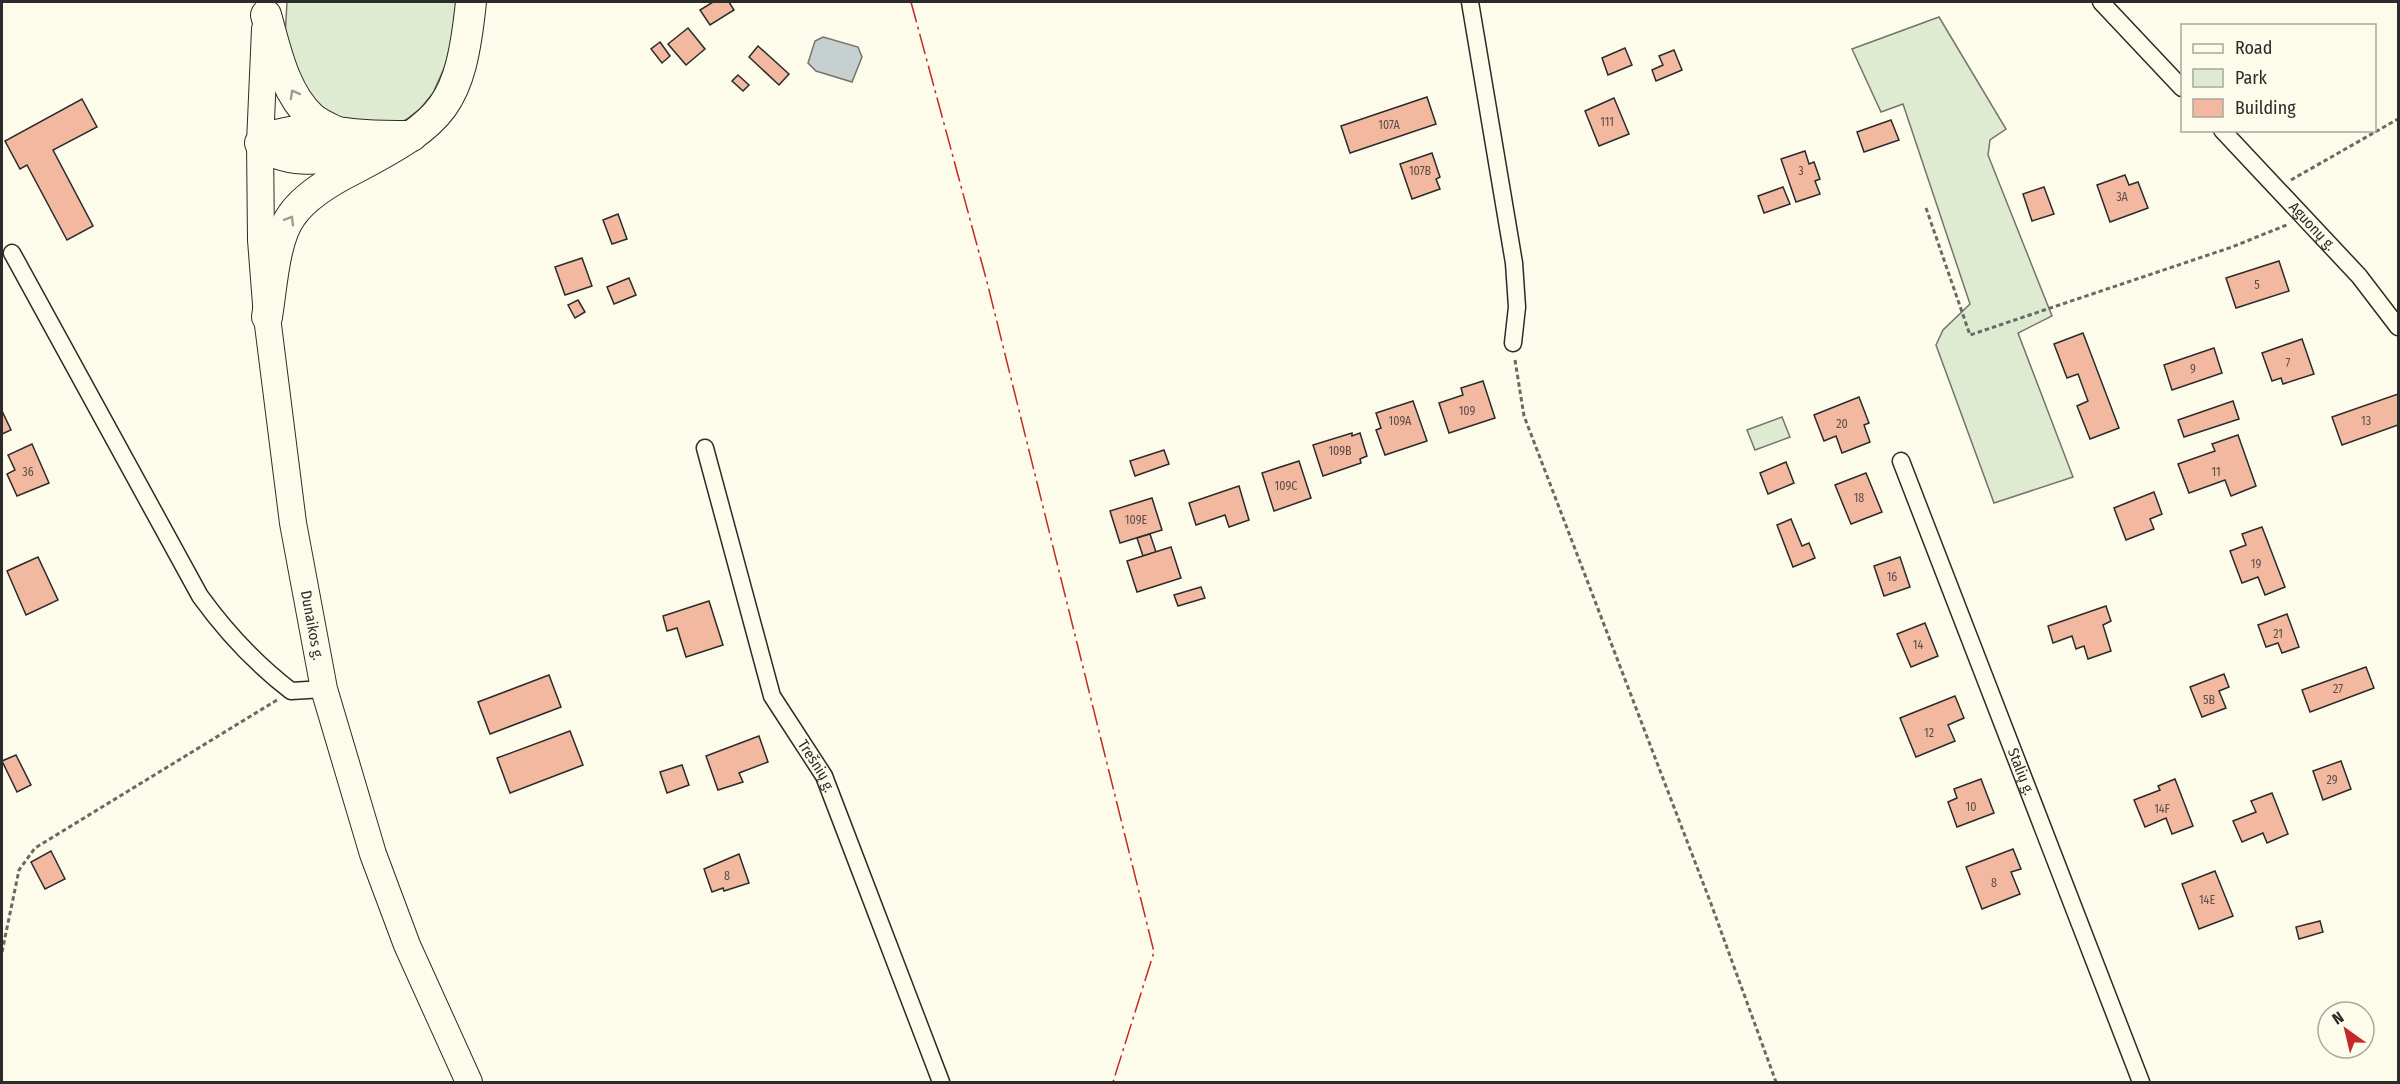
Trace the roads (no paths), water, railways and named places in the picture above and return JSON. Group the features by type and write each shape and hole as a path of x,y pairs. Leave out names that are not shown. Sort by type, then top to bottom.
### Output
{"highway":[{"path":"267,316 281,237 292,215 318,191 412,136 429,123 446,104 455,85 467,40 471,2"},
{"path":"266,8 281,65 299,104 314,119 337,132"},
{"path":"387,152 297,158 270,152 260,143 271,136 288,131 412,136"}],"main road":[{"name":"Dunaikos g.","path":"266,8 260,143 261,240 267,316 294,524 324,689 373,854 407,945 469,1083"}],"street":[{"path":"1470,2 1514,263 1517,307 1513,343"},
{"path":"2101,2 2181,87"},
{"name":"Aguonų g.","path":"2224,132 2359,276 2398,327"},
{"path":"12,253 200,596 219,621 263,669 291,691 324,689"},
{"name":"Trešnių g.","path":"705,448 772,696 824,776 942,1083"},
{"name":"Stalių g.","path":"1901,461 2141,1083"}]}
